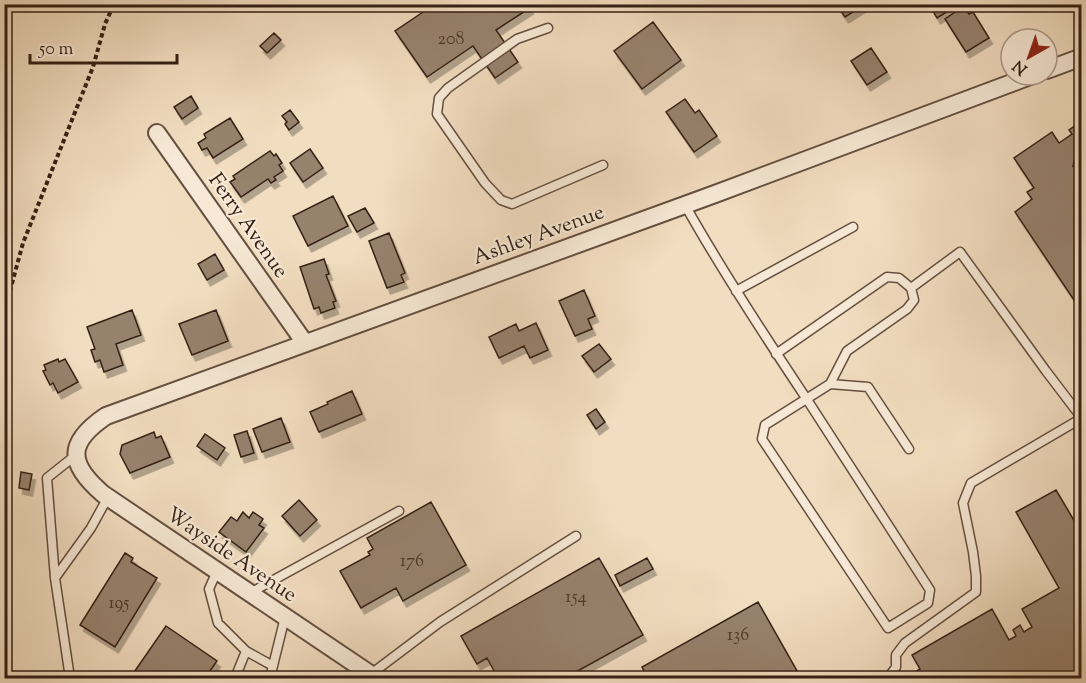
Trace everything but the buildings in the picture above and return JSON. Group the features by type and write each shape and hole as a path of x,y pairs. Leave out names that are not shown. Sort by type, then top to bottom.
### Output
{"street":[{"path":"1059,66 1081,58"},
{"name":"Ashley Avenue","path":"76,455 85,433 106,416 1001,87"},
{"name":"Ferry Avenue","path":"157,133 305,343"},
{"name":"Wayside Avenue","path":"76,455 77,464 86,480 108,497 373,677"}],"lane":[{"path":"548,28 517,39 448,88 439,98 437,114 485,183 501,200 512,204 603,165"},
{"path":"685,205 776,354 806,399 930,590 928,603 888,628 762,439 765,425 806,399 830,384 848,351 907,309 914,300 911,288 899,278 887,278 776,354"},
{"path":"736,291 853,227"},
{"path":"888,678 896,667 896,655 905,643 976,592 973,552 963,503 971,483 1081,417 960,252 911,288"},
{"path":"830,384 868,387 909,449"},
{"path":"70,678 55,578 47,478 76,455"},
{"path":"55,578 91,528 108,497"},
{"path":"250,593 399,511"},
{"path":"373,677 440,622 576,536"},
{"path":"217,571 209,590 218,623 246,651 273,666"},
{"path":"270,678 285,617"},
{"path":"235,678 246,651"}],"path":[{"path":"4,313 23,243 93,67 105,24 114,4"}]}
